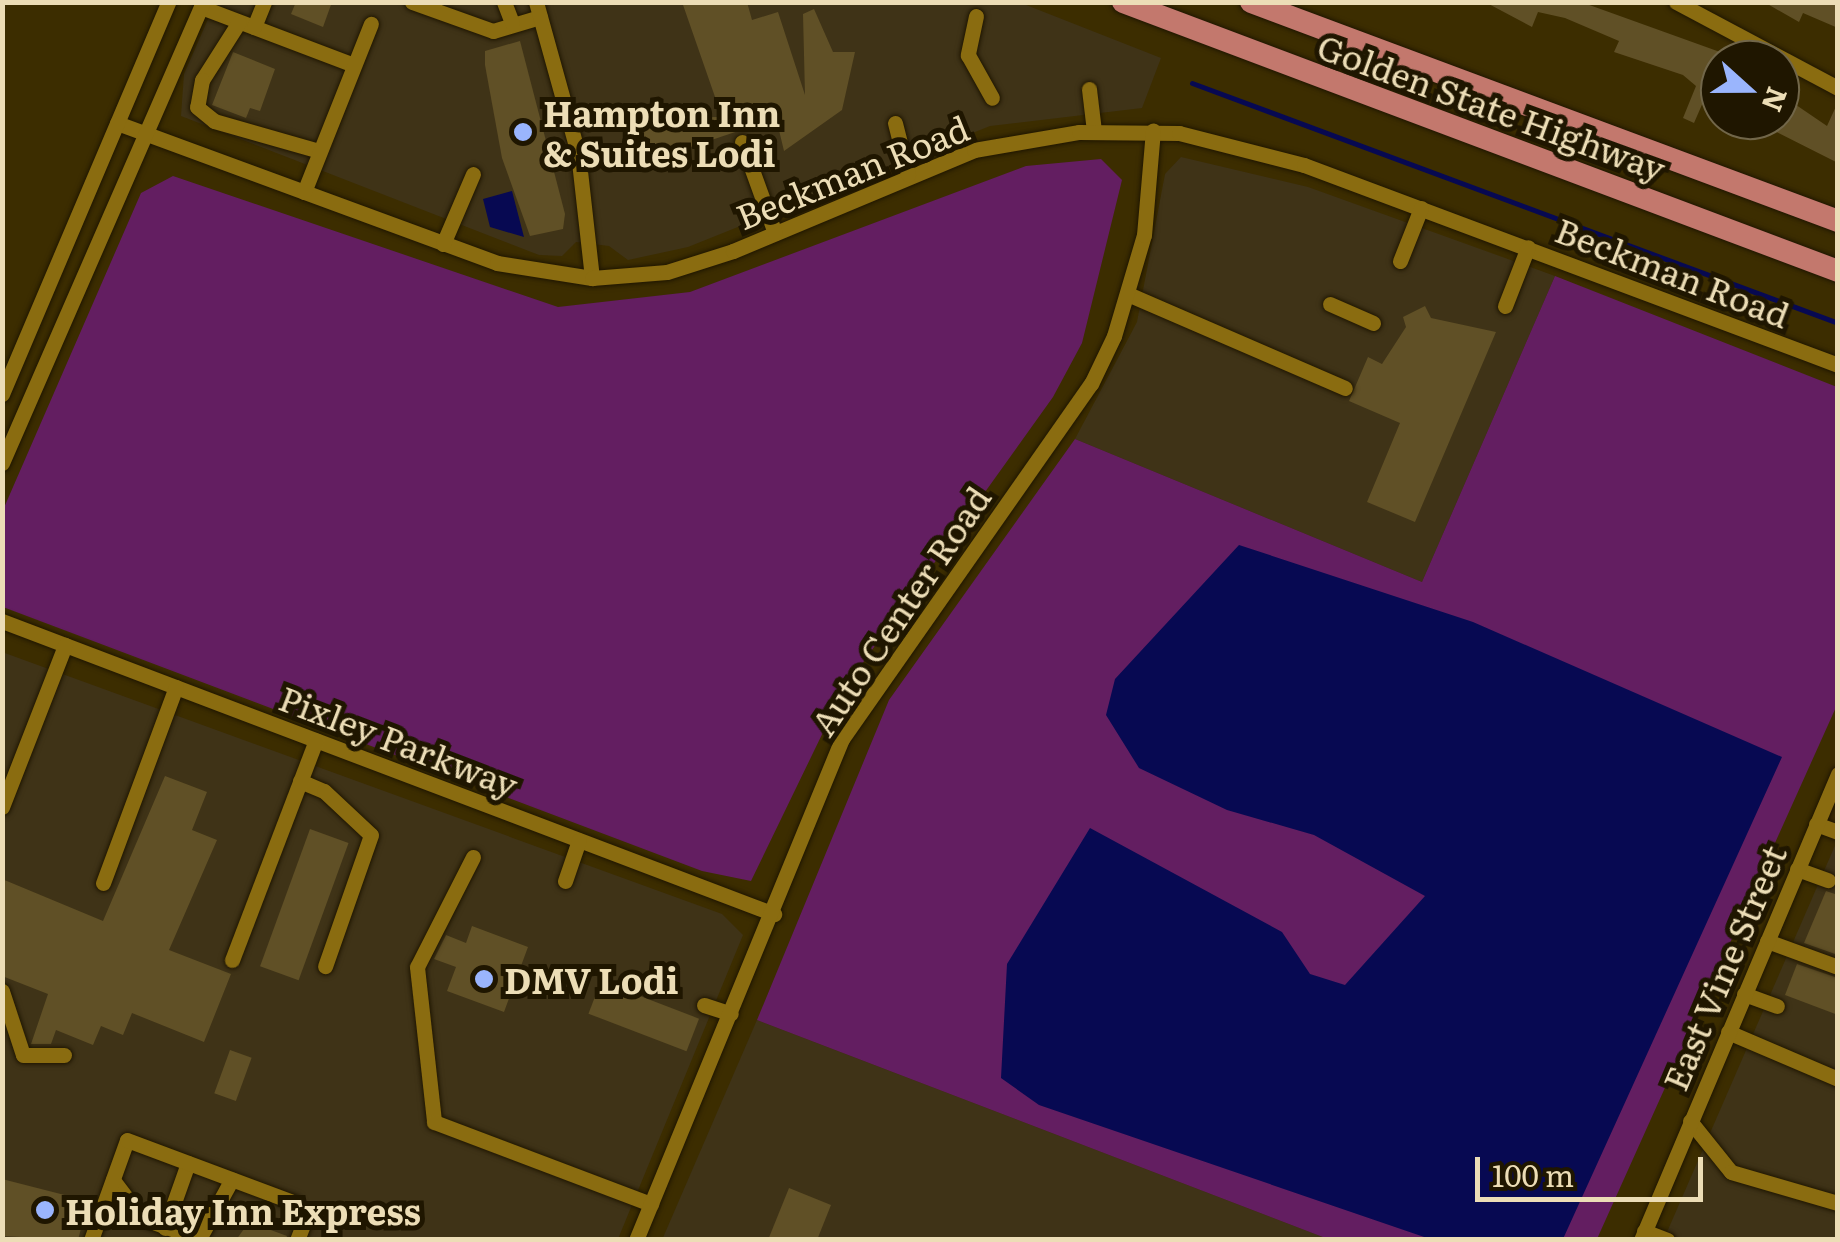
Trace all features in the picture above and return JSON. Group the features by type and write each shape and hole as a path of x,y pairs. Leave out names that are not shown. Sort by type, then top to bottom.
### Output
{"highway":[{"path":"1110,2 1166,22"},
{"name":"Golden State Highway","path":"1123,2 1166,22 1838,272"},
{"name":"Golden State Highway","path":"1251,2 1838,221"}],"street":[{"path":"2,394 168,2"},
{"path":"264,2 202,80 197,107 214,121 280,137 319,152"},
{"path":"412,2 493,31 538,10 578,153 592,278"},
{"path":"504,2 512,23"},
{"path":"1676,2 1838,88"},
{"path":"2,463 150,136 202,5 352,64"},
{"path":"976,16 968,55 992,98"},
{"path":"304,192 370,24"},
{"path":"1090,89 1094,132"},
{"path":"895,122 908,174"},
{"name":"Beckman Road","path":"117,123 443,244 529,272 592,278 667,272 774,233 908,174 1007,142 1154,130 1256,150 1528,247 1838,366"},
{"name":"Auto Center Road","path":"636,1240 774,914 842,739 1091,384 1130,295 1154,130"},
{"path":"742,142 774,233"},
{"path":"443,244 473,174"},
{"path":"1400,262 1421,208"},
{"path":"1505,306 1528,247"},
{"path":"1130,295 1345,388"},
{"path":"1330,304 1373,323"},
{"name":"Pixley Parkway","path":"2,621 774,914"},
{"path":"2,807 65,644"},
{"path":"103,883 176,687"},
{"path":"232,960 316,740"},
{"name":"East Vine Street","path":"1643,1235 1838,774"},
{"path":"300,781 324,790 370,835 324,966"},
{"path":"1816,824 1838,832"},
{"path":"565,881 580,840"},
{"path":"473,857 417,967 434,1122 651,1204"},
{"path":"1797,869 1828,880"},
{"path":"1767,940 1838,967"},
{"path":"2,992 24,1056 64,1055"},
{"path":"1744,994 1778,1006"},
{"path":"704,1005 732,1014"},
{"path":"1728,1032 1838,1079"},
{"path":"1690,1121 1731,1172 1838,1203"},
{"path":"92,1240 128,1140 293,1202 304,1222 297,1240"},
{"path":"165,1228 188,1163"},
{"path":"114,1180 142,1218 165,1228 205,1236 232,1179"},
{"path":"1643,1235 1667,1240"}],"shaded area":[{"path":"215,3 1021,3 1161,58 1142,108 990,126 688,247 628,260 609,246 576,242 562,256 539,255 181,116 184,74"},
{"path":"1181,157 1308,187 1555,276 1422,582 1075,439 1137,322 1165,174"},
{"path":"1101,159 1122,180 1082,343 1053,397 844,689 751,881 702,871 3,607 3,510 141,193 173,176 558,307 690,292 1026,166"},
{"path":"512,191 524,237 490,227 483,199"},
{"path":"1555,276 1837,387 1837,705 1597,1239 1328,1239 757,1020 889,700 1075,439 1422,582"},
{"path":"1239,545 1473,622 1782,757 1563,1239 1430,1239 1039,1105 1001,1078 1007,964 1090,828 1282,932 1310,974 1345,985 1425,896 1314,835 1227,810 1139,768 1106,715 1115,679"},
{"path":"2,652 722,914 743,935 618,1239 3,1239"},
{"path":"1837,841 1837,1239 1664,1239"},
{"path":"757,1020 1328,1239 662,1240"}],"building":[{"path":"296,2 332,2 323,27 291,14"},
{"path":"682,2 747,2 752,20 778,12 805,95 803,14 814,9 833,52 855,52 842,110 784,151 778,126 762,123 649,161 638,118 722,117"},
{"path":"1485,2 1581,2 1700,45 1700,109 1694,123 1683,118 1696,86 1683,75 1614,52 1619,41 1565,18 1538,12 1532,27"},
{"path":"1764,2 1838,2 1838,28 1803,13 1799,22"},
{"name":"Hampton Inn & Suites Lodi","path":"520,41 565,214 563,229 530,236 502,158 485,65 485,51"},
{"path":"233,52 275,69 260,111 250,108 246,118 212,105"},
{"path":"1838,102 1838,163 1793,140 1800,140 1800,108 1827,126"},
{"path":"1425,306 1431,318 1496,332 1415,522 1367,502 1400,423 1349,401 1368,357 1382,364 1406,327 1403,317"},
{"path":"165,776 207,792 192,830 217,840 169,950 231,974 204,1042 132,1013 123,1035 101,1026 93,1045 56,1030 51,1044 31,1044 48,994 2,976 2,879 103,921"},
{"path":"310,829 349,843 299,980 260,966"},
{"path":"1826,891 1838,895 1838,955 1804,943"},
{"name":"DMV Lodi","path":"472,926 528,947 504,1012 447,991 456,967 434,959 446,935 466,943"},
{"path":"1797,964 1838,978 1838,1015 1785,995"},
{"path":"601,981 699,1019 686,1051 588,1014"},
{"path":"230,1050 252,1058 236,1101 214,1093"},
{"name":"Holiday Inn Express","path":"2,1179 88,1201 78,1240 2,1236"},
{"path":"789,1188 831,1205 817,1240 768,1240"},
{"path":"249,1222 287,1236 286,1240 236,1240"}],"waterway":[{"path":"1192,83 1838,323"}],"place":[{"name":"Hampton Inn & Suites Lodi","path":"523,132"},
{"name":"DMV Lodi","path":"484,979"},
{"name":"Holiday Inn Express","path":"45,1210"}]}
